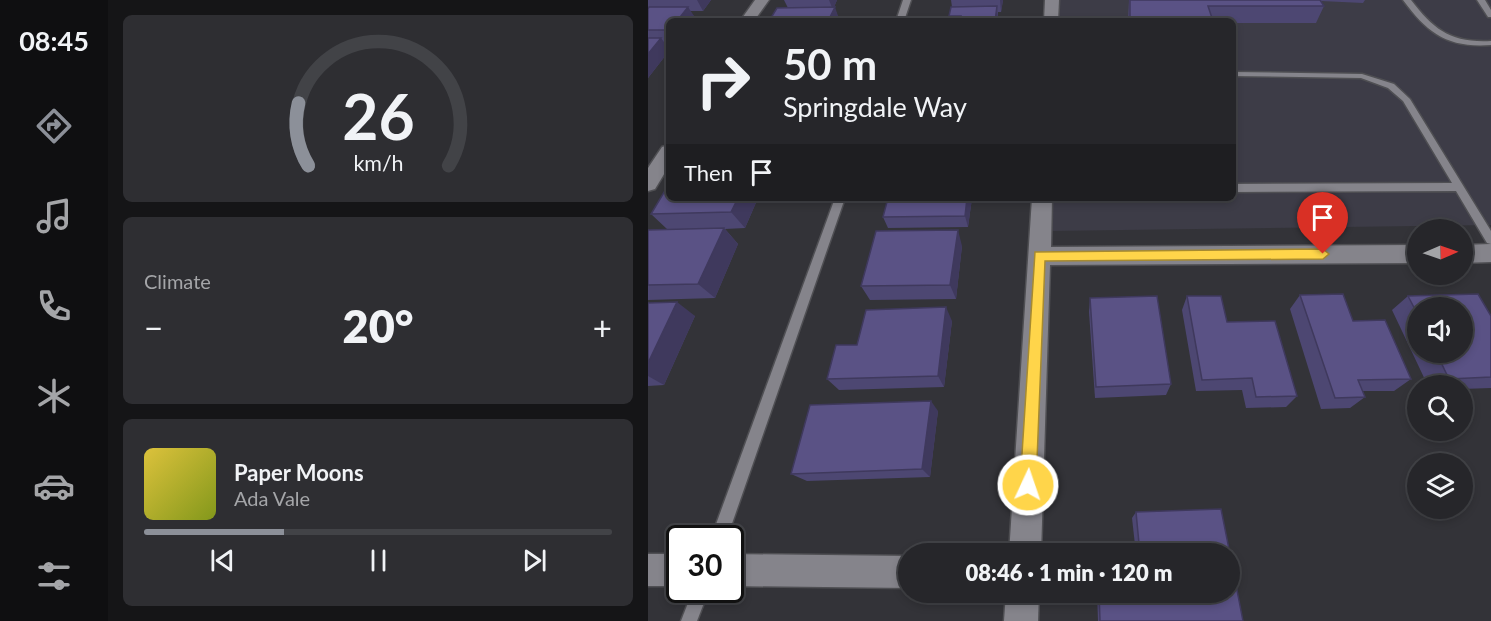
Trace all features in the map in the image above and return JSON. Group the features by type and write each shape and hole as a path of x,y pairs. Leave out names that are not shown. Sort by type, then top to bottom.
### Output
{"street":[{"path":"749,18 762,0"},
{"path":"1051,18 1052,0"},
{"path":"648,184 666,156"},
{"path":"1026,543 1042,201"},
{"path":"1039,256 1407,254"},
{"path":"1473,254 1491,254"},
{"path":"648,570 666,570"},
{"path":"744,570 898,572"},
{"path":"1021,621 1022,603"}],"lane":[{"path":"901,18 907,0"},
{"path":"1407,0 1425,24 1436,33 1464,43 1491,43"},
{"path":"1481,0 1491,15"},
{"path":"1236,74 1362,76 1391,86 1406,99 1491,240"},
{"path":"1236,188 1459,187"},
{"path":"724,525 839,201"},
{"path":"689,621 696,603"}],"shaded area":[{"path":"1056,0 1491,0 1491,225 1473,225 1473,219 1407,219 1407,226 1048,231 1049,201 1236,201 1236,18 1056,18"}],"building":[{"path":"1130,0 1320,0 1324,6 1208,6 1212,18 1130,18"},
{"path":"997,6 995,18 949,16 951,7"},
{"path":"649,7 688,7 679,18 666,18 666,30 648,30"},
{"path":"835,7 830,18 771,18 777,8"},
{"path":"648,38 661,38 648,54"},
{"path":"666,189 666,201 736,201 731,212 651,214"},
{"path":"887,201 967,201 965,216 883,217"},
{"path":"724,228 698,284 648,285 648,230"},
{"path":"958,230 950,285 861,286 876,231"},
{"path":"1343,294 1353,321 1385,320 1409,375 1407,375 1407,379 1358,380 1365,397 1335,398 1300,295"},
{"path":"1478,294 1491,316 1491,377 1447,375 1441,363 1473,363 1473,297 1408,296"},
{"path":"1157,296 1171,384 1096,387 1090,298"},
{"path":"1187,296 1221,296 1227,322 1275,321 1297,396 1256,397 1252,378 1202,380"},
{"path":"677,302 648,363 648,303"},
{"path":"946,307 938,376 827,379 836,345 857,345 866,310"},
{"path":"931,401 922,469 791,474 810,405"},
{"path":"1221,509 1228,543 1139,543 1136,512"},
{"path":"1099,603 1240,603 1243,621 1100,621"}],"route":[{"path":"1028,485 1039,256 1323,254"}]}
